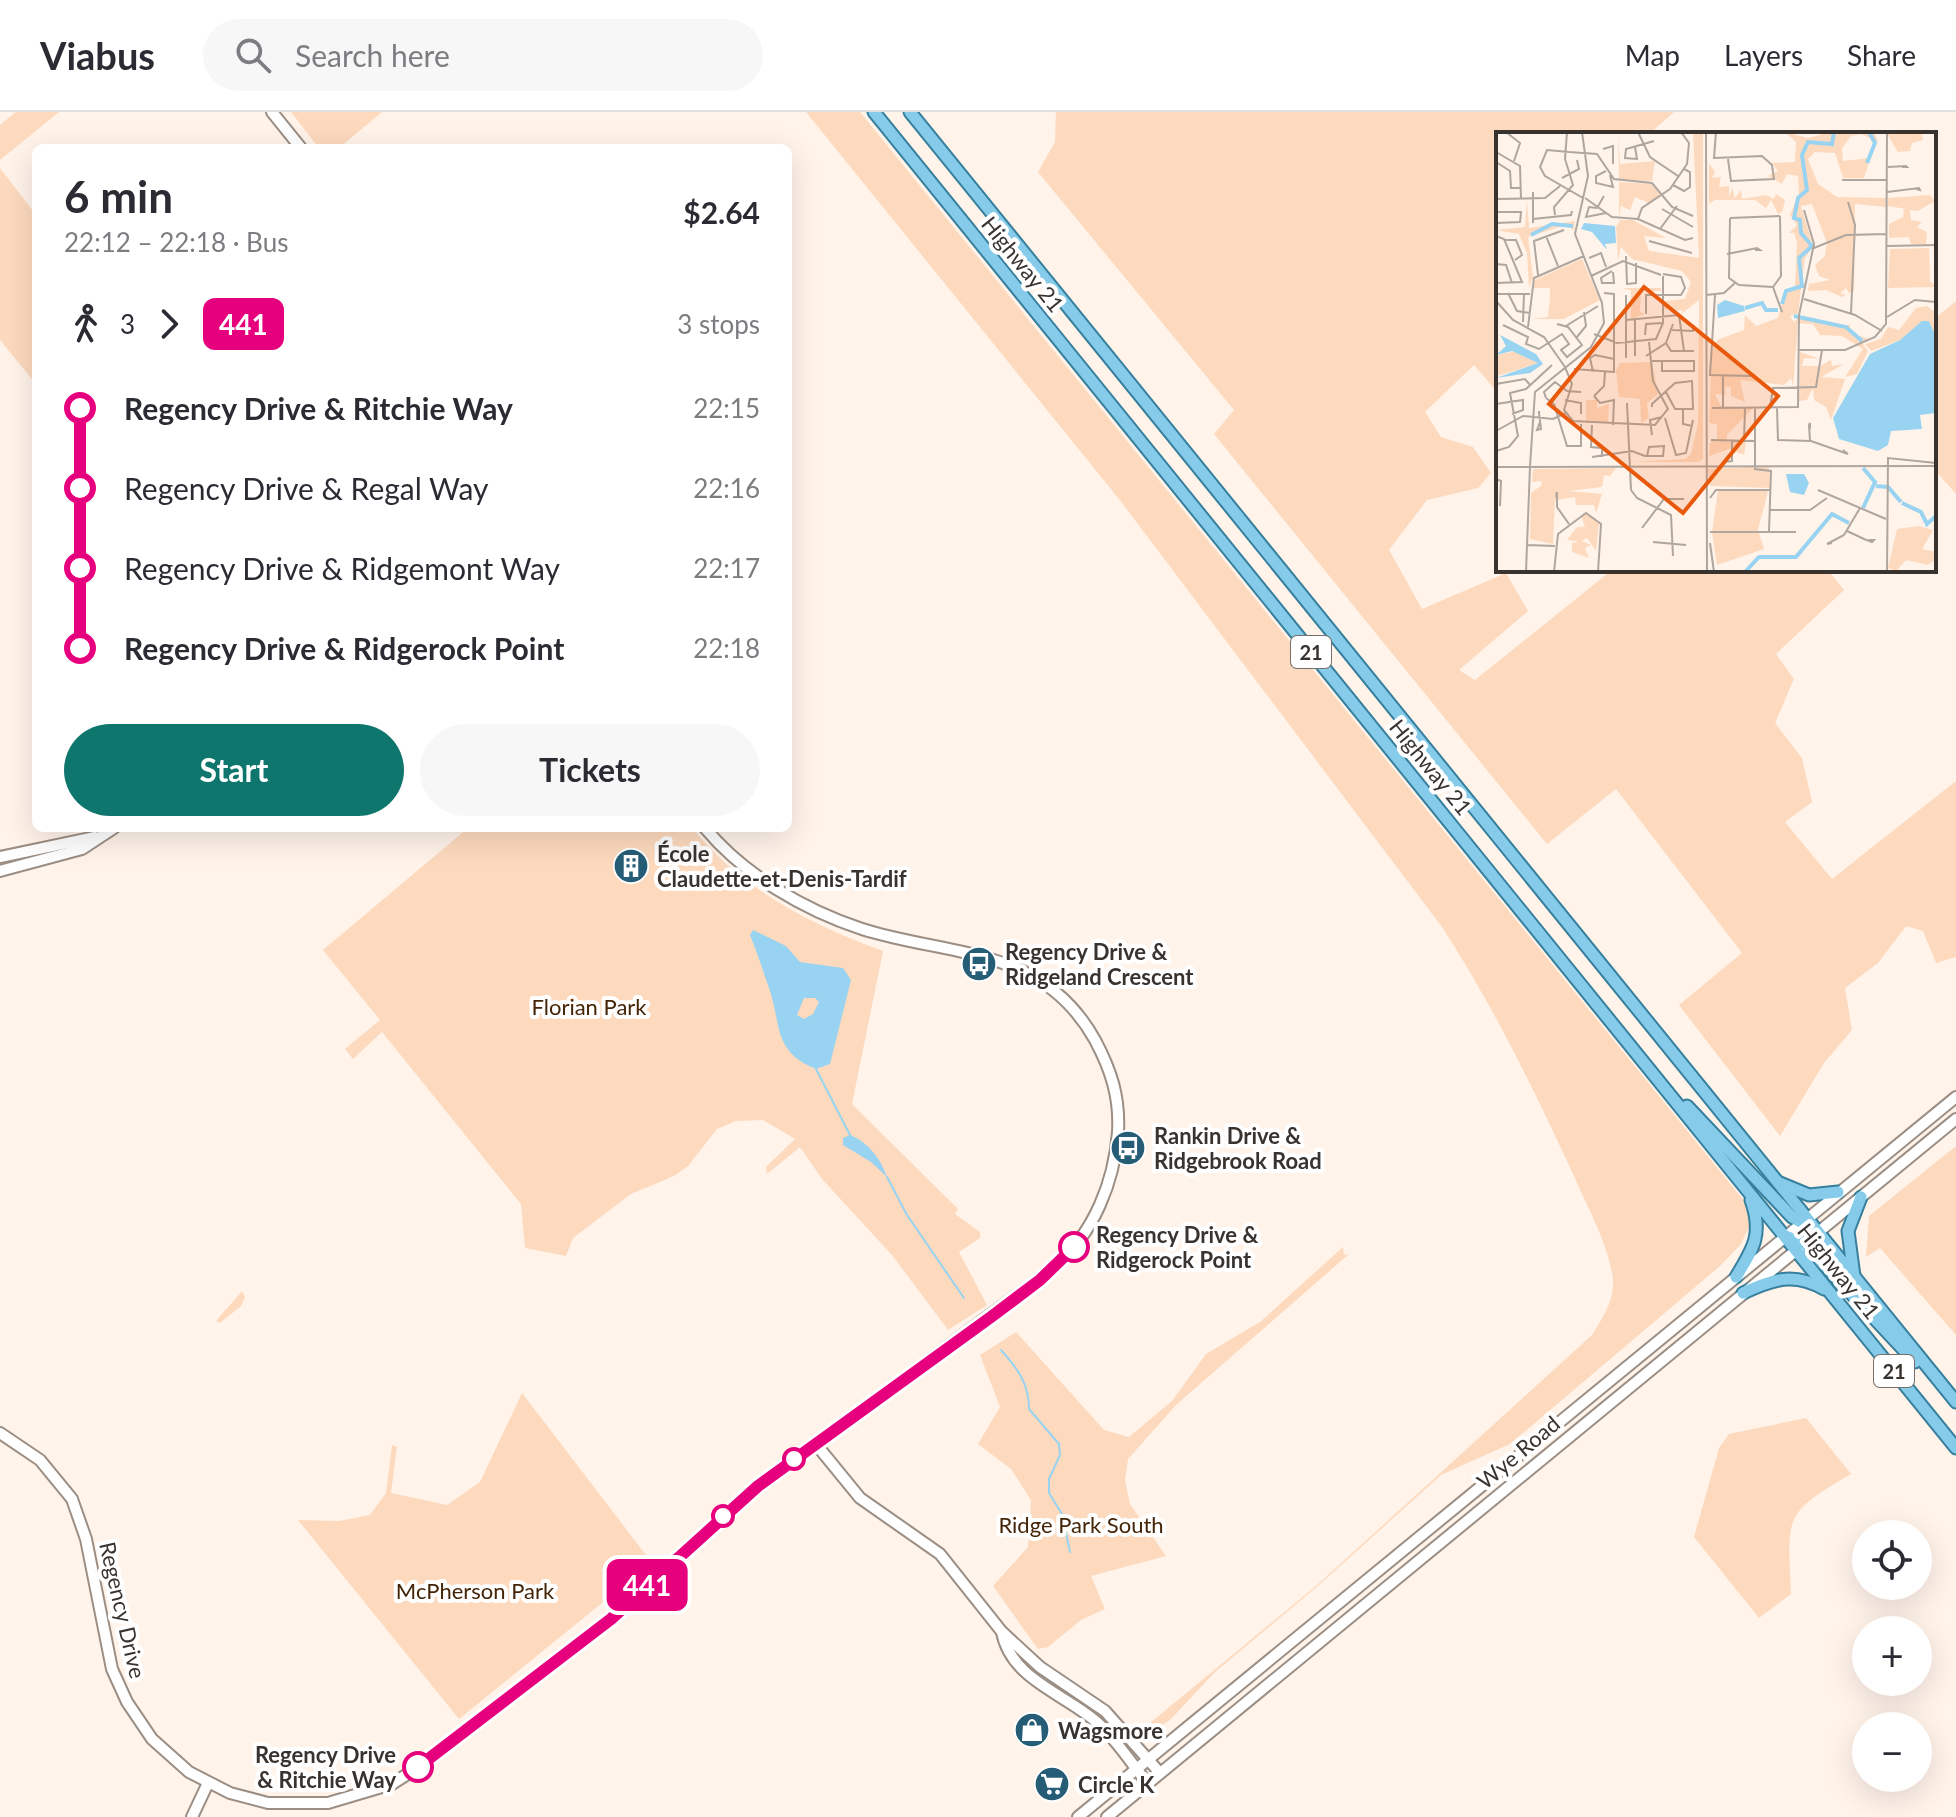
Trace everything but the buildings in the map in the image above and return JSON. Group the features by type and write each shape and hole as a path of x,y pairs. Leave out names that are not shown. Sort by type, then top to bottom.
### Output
{"main road":[{"name":"Highway 21","path":"874,112 1785,1236 1800,1246 1831,1294 1956,1448"},
{"name":"Highway 21","path":"910,112 1776,1181 1804,1221 1818,1232 1956,1402"},
{"path":"1662,1085 1690,1108 1804,1221"},
{"path":"1776,1181 1802,1194 1838,1192"},
{"path":"1736,1277 1749,1256 1758,1232 1758,1219 1749,1191"},
{"path":"1854,1277 1848,1231 1861,1197"},
{"path":"1800,1246 1913,1361 1940,1382"},
{"path":"1743,1293 1769,1281 1795,1276 1831,1294"}],"street":[{"path":"272,112 298,144"},
{"path":"0,871 82,849 106,832"},
{"name":"Regency Drive","path":"0,1433 48,1468 72,1499 86,1539 112,1669 127,1702 164,1750 208,1783 268,1803 328,1803 392,1784 425,1763 599,1628 699,1535 815,1443 991,1317 1069,1255 1103,1202 1117,1147 1117,1098 1113,1077 1088,1027 1058,994 1031,974 968,951 863,929 804,906 750,871 709,832"},
{"path":"0,857 97,837"},
{"path":"0,851 14,854"},
{"path":"0,880 17,868"},
{"path":"1804,1221 1956,1097"},
{"name":"Wye Road","path":"1107,1817 1956,1119"},
{"name":"Wye Road","path":"1078,1817 1804,1221"},
{"path":"815,1443 860,1498 940,1554 1002,1632 1040,1667 1105,1711 1160,1773"},
{"path":"1002,1632 1005,1645 1020,1665 1046,1689 1098,1722 1148,1784"},
{"path":"192,1817 208,1783"}],"green space":[{"path":"16,112 59,112 0,160 0,125"},
{"path":"291,112 382,112 344,144 316,144"},
{"path":"806,112 860,112 1745,1202 1753,1229 1748,1229 1741,1244 1720,1266 1510,1444 1441,1475 1319,1585 1215,1672 1171,1719 1147,1736 1141,1734 1150,1723 1316,1586 1592,1335 1607,1309 1613,1279 1597,1226 1559,1144 1496,1018 1442,927 1119,499"},
{"path":"1056,112 1674,112 1651,132 1496,132 1496,391 1474,365 1425,412 1441,437 1473,447 1491,473 1478,488 1427,500 1389,550 1422,609 1506,573 1528,611 1459,670 1475,680 1610,572 1830,572 1844,590 1776,654 1794,679 1775,723 1802,758 1812,802 1785,822 1832,879 1956,781 1956,957 1936,963 1923,931 1906,926 1878,963 1845,988 1852,1030 1824,1063 1780,1136 1679,1005 1742,953 1616,789 1547,844 1214,434 1234,410 1038,172 1055,142"},
{"path":"0,168 32,210 32,379 0,340"},
{"path":"1956,301 1956,494 1936,471 1936,317"},
{"name":"Florian Park","path":"463,832 696,832 733,870 779,903 829,929 883,951 852,1104 958,1209 955,1214 980,1232 980,1238 959,1252 987,1305 948,1330 892,1255 822,1179 800,1147 767,1174 766,1167 795,1139 763,1120 736,1121 717,1129 688,1166 674,1176 631,1194 573,1238 566,1256 525,1248 521,1204 382,1032 353,1059 345,1049 380,1020 323,950"},
{"path":"1956,1146 1956,1335 1880,1248 1866,1257 1869,1216"},
{"name":"Ridge Park South","path":"1343,1247 1344,1255 1349,1254 1176,1405 1128,1459 1125,1480 1130,1504 1166,1556 1091,1576 1105,1609 1081,1620 1048,1647 1038,1649 993,1586 1028,1547 1031,1500 1011,1469 978,1444 1000,1407 980,1355 1016,1332 1104,1430 1129,1437 1172,1401 1206,1354 1260,1322"},
{"path":"242,1291 245,1297 241,1306 220,1323 216,1321"},
{"name":"McPherson Park","path":"522,1393 649,1559 602,1603 459,1719 298,1520 339,1521 370,1515 386,1493 392,1445 397,1447 391,1493 447,1505 480,1482"},
{"path":"1806,1418 1851,1474 1828,1487 1801,1509 1790,1532 1791,1594 1759,1618 1694,1537 1719,1448 1729,1434"}],"water":[{"path":"753,930 786,946 800,962 843,968 851,980 830,1064 816,1069 802,1062 785,1045 750,935","holes":["804,998 815,998 819,1002 813,1014 804,1019 797,1015"]},
{"path":"850,1135 873,1152 887,1177 871,1162 843,1145 843,1138"}],"waterway":[{"path":"816,1069 850,1135"},
{"path":"887,1177 907,1215 964,1298"},
{"path":"1001,1350 1021,1376 1029,1409 1059,1444 1060,1455 1049,1479 1049,1493 1062,1514 1070,1552"}],"bus line":[{"name":"441","path":"418,1767 611,1619 699,1535 758,1486 1040,1280 1074,1247"}],"place":[{"name":"École Claudette-et-Denis-Tardif","path":"631,866"},
{"name":"Regency Drive & Ridgeland Crescent","path":"979,964"},
{"name":"Rankin Drive & Ridgebrook Road","path":"1128,1148"},
{"name":"Regency Drive & Ridgerock Point","path":"1074,1247"},
{"name":"Wagsmore","path":"1032,1730"},
{"name":"Regency Drive & Ritchie Way","path":"418,1767"},
{"name":"Circle K","path":"1052,1784"}]}
